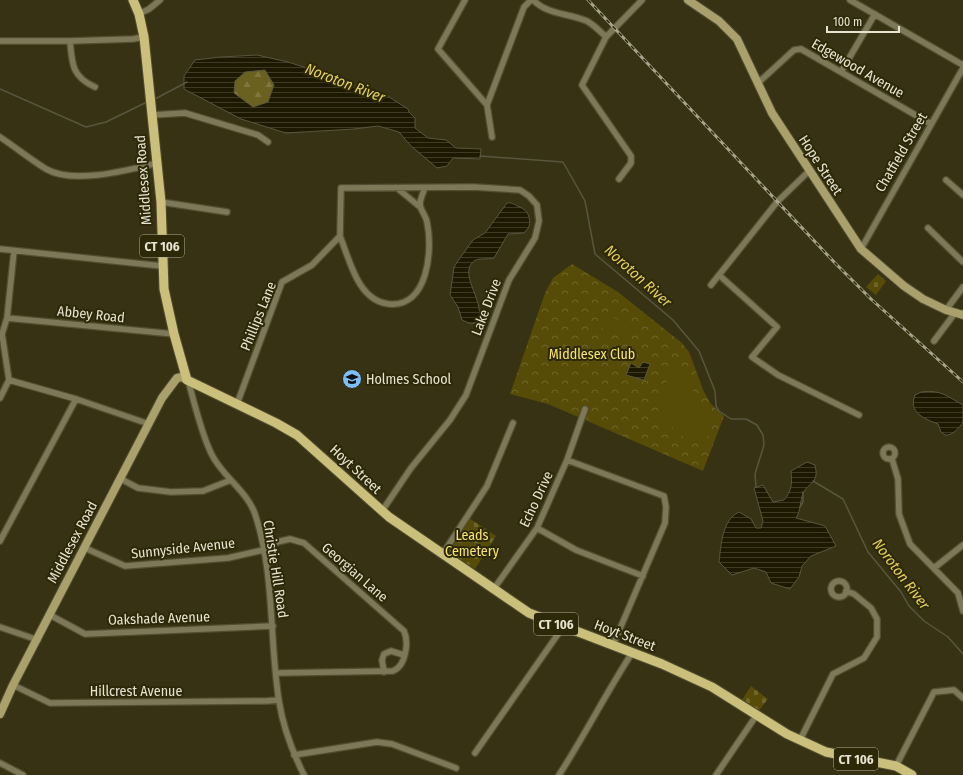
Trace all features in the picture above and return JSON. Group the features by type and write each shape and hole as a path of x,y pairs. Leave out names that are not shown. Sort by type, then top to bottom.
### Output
{"main road":[{"name":"CT 106","path":"133,0 139,14 144,37"},
{"name":"Hope Street","path":"688,0 719,21 732,32 743,50 772,113 861,249 904,286 923,299 946,310 959,314"},
{"name":"Middlesex Road","path":"0,714 13,685 38,640 162,398 172,385 188,380 166,301 162,266 161,202 158,163 144,37"},
{"name":"Hoyt Street","path":"188,380 283,426 296,435 382,511 493,591 528,614 662,664 714,688 756,716 800,740 826,752 896,766 912,775"}],"street":[{"path":"139,14 149,9 160,0"},
{"path":"465,0 438,49 487,105"},
{"path":"492,137 487,105 524,7 532,0 550,12 586,21 606,37"},
{"path":"619,179 631,163 631,156 582,85 606,37 642,0"},
{"path":"850,0 963,67"},
{"path":"841,72 875,14"},
{"path":"0,41 70,41 133,39 144,37"},
{"path":"70,41 72,62 78,76 84,82 95,87"},
{"name":"Edgewood Avenue","path":"758,83 794,50 804,50 931,124"},
{"name":"Chatfield Street","path":"861,249 963,67"},
{"path":"152,112 185,113 258,135 268,142"},
{"path":"0,137 47,169 65,176 83,177 158,163"},
{"path":"710,285 778,202 809,171"},
{"path":"946,180 963,195"},
{"path":"397,188 420,207 427,222 428,250 424,280 416,295 403,303 390,304 371,297 358,283 340,236 341,188 397,188 425,188 421,198 420,207"},
{"name":"Lake Drive","path":"382,511 411,468 450,420 466,395 509,280 535,238 539,221 537,206 529,196 520,190 425,188"},
{"path":"161,202 227,212"},
{"path":"928,228 963,262"},
{"name":"Phillips Lane","path":"237,404 282,282 312,265 340,236"},
{"path":"0,249 162,266"},
{"path":"0,398 9,380 1,334 7,318 14,251"},
{"path":"719,275 777,326 752,357 778,375 859,415"},
{"path":"946,310 963,287"},
{"path":"934,341 959,314"},
{"name":"Abbey Road","path":"7,318 174,334"},
{"path":"9,380 76,399 149,424"},
{"name":"Christie Hill Road","path":"188,380 212,455 247,499 254,513 263,550 273,626 279,700 286,731 294,755 304,775"},
{"path":"0,541 76,399"},
{"name":"Echo Drive","path":"493,591 537,528 567,460 585,409"},
{"path":"442,555 487,486 513,423"},
{"path":"892,459 898,479 899,514 910,544 958,593 963,611"},
{"path":"567,460 664,496 666,523 613,645"},
{"path":"121,479 138,488 171,492 203,491 231,480"},
{"path":"537,528 576,550 643,576"},
{"name":"Georgian Lane","path":"263,550 277,542 290,539 304,543 404,631 407,645 404,655"},
{"path":"934,568 963,545"},
{"name":"Sunnyside Avenue","path":"85,548 125,566 228,558 263,550"},
{"path":"800,740 833,674 864,658 877,637 877,619 871,608 854,594 846,591"},
{"name":"Oakshade Avenue","path":"50,615 85,634 273,626"},
{"path":"0,627 38,640"},
{"path":"475,753 563,627"},
{"path":"277,673 384,672 398,669 401,666 404,655 391,652 384,654 382,660 384,672"},
{"path":"559,775 580,741 606,693 632,653"},
{"name":"Hillcrest Avenue","path":"13,685 50,703 279,700"},
{"path":"896,766 934,692 954,690 963,698"},
{"path":"716,775 756,716"},
{"path":"294,755 377,742 404,748 456,768"},
{"path":"0,763 23,775"}],"green space":[{"path":"265,70 274,85 268,102 253,107 234,93 235,81 245,72"},
{"name":"Middlesex Club","path":"572,264 618,292 682,343 689,352 704,392 711,404 724,416 703,471 548,404 510,394 545,293 553,278"},
{"path":"878,274 886,281 876,295 866,287"},
{"path":"601,313 632,325 627,338 596,326"},
{"path":"671,369 697,377 689,404 715,412 705,443 679,435 680,430 655,422"},
{"name":"Leads Cemetery","path":"469,518 496,536 475,569 448,551"},
{"path":"751,686 768,699 758,712 742,700"}],"water":[{"path":"257,55 288,62 338,78 363,90 386,95 408,109 415,118 415,128 428,138 446,140 456,148 481,149 480,159 453,158 447,166 437,168 410,145 399,132 378,126 286,133 241,119 184,89 184,76 195,60","holes":["265,70 274,85 268,102 253,107 234,93 235,81 245,72"]},
{"path":"507,203 512,203 525,210 530,220 529,227 524,233 508,234 494,258 475,260 469,268 471,282 479,307 477,322 471,324 462,320 458,307 450,295 454,267 473,240 485,233"},
{"path":"643,362 650,364 644,380 626,375 631,363 639,368"},
{"path":"928,391 939,393 963,405 963,423 953,433 945,435 941,432 938,424 928,420 916,411 913,401 915,395"},
{"path":"807,462 815,465 816,474 814,480 803,493 796,518 825,526 836,546 811,556 802,566 799,577 790,589 771,583 766,572 754,568 732,575 719,562 723,534 729,521 739,512 751,519 756,528 761,528 763,521 754,488 763,485 773,502 784,500 791,487 791,471"}],"waterway":[{"name":"Noroton River","path":"155,99 187,82"},
{"name":"Noroton River","path":"0,89 86,127 106,122 147,102"},
{"name":"Noroton River","path":"480,156 563,162 585,201 595,254 673,320 699,351 715,391 716,406 719,411 731,419 746,419 757,425 763,435 764,445 755,474 756,487"},
{"name":"Noroton River","path":"813,481 843,499 868,552 901,592 909,606 924,621 948,637 963,654"},
{"name":"Noroton River","path":"800,507 803,502 803,492"}],"railway":[{"path":"588,0 835,263 871,299 963,382"}],"place":[{"name":"Holmes School","path":"352,379"}]}
